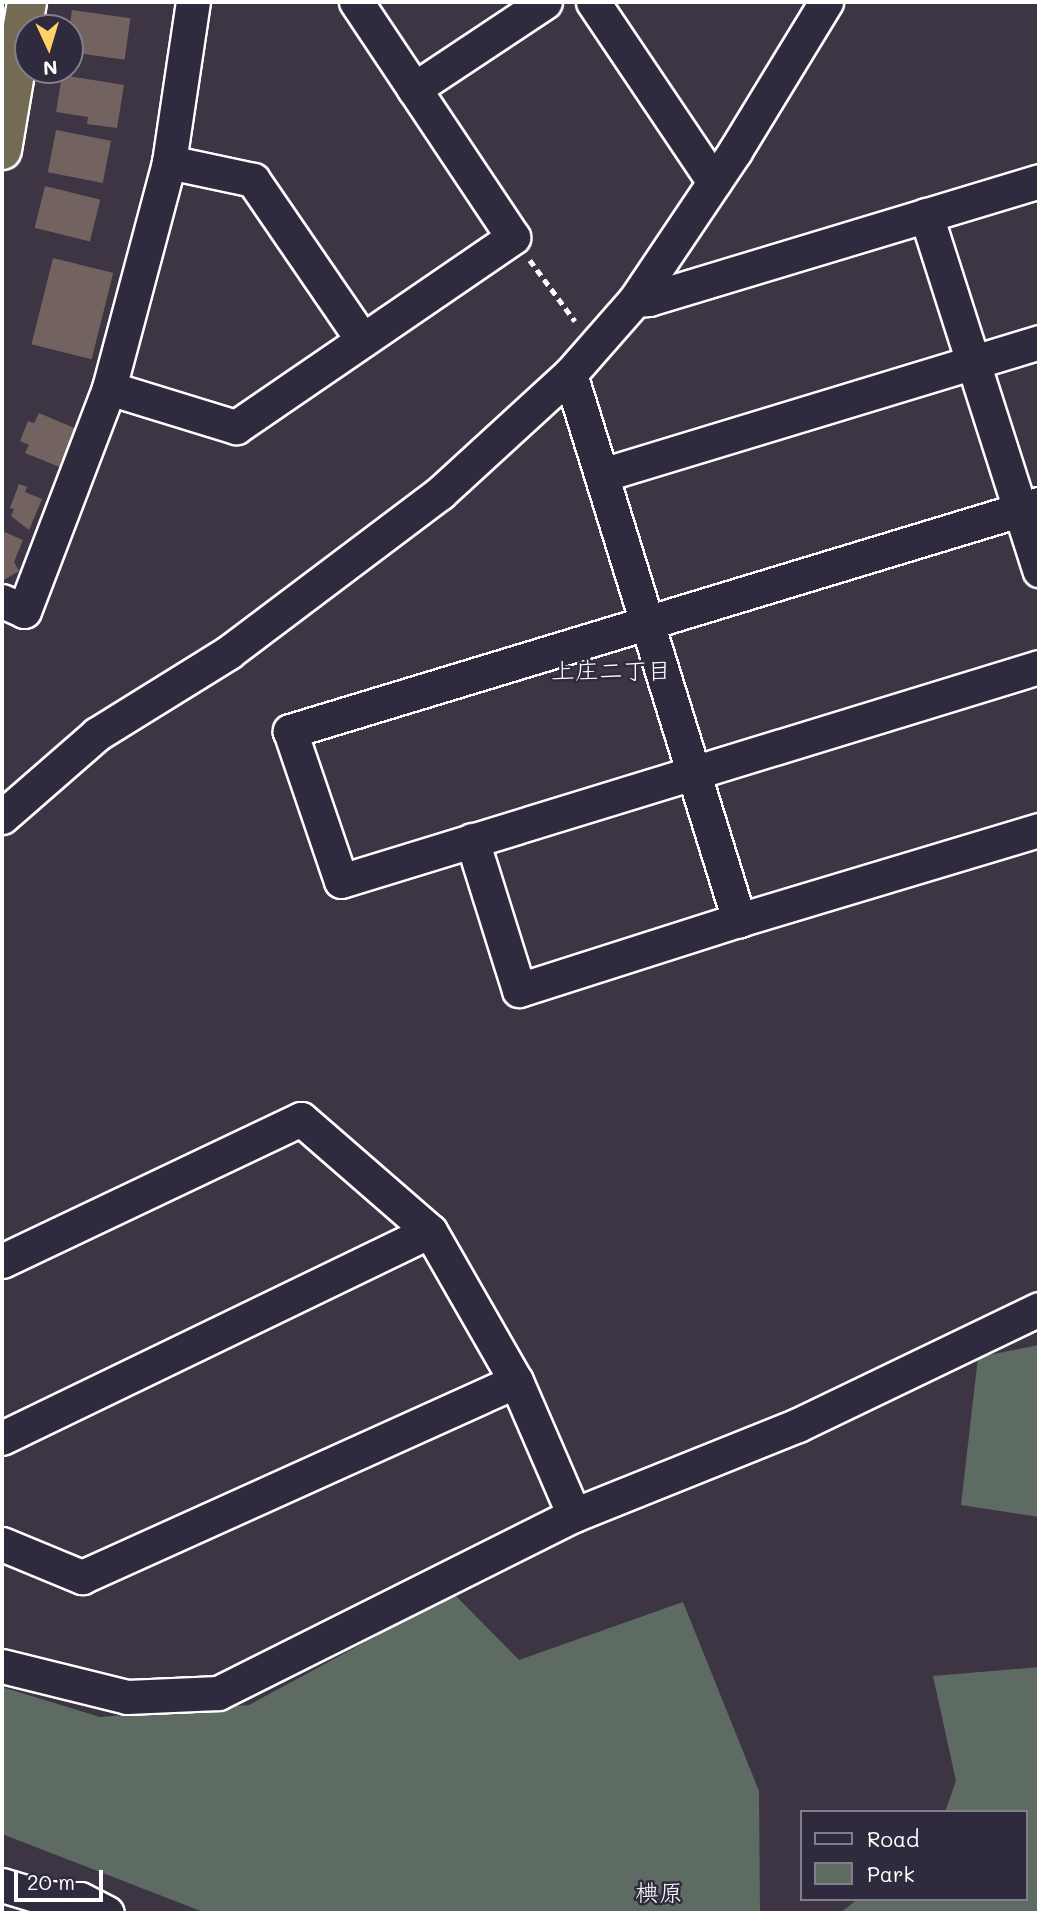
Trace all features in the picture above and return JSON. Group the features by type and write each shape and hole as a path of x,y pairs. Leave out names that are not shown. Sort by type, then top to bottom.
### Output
{"highway":[{"path":"2,150 27,2"}],"street":[{"path":"2,601 24,611 109,388 169,162 193,2"},
{"path":"109,388 236,428 362,338 513,237 355,2"},
{"path":"414,89 545,2"},
{"path":"593,2 714,182"},
{"path":"2,817 97,734 229,652 440,493 570,374 635,300 714,182 826,2"},
{"path":"169,162 253,180 362,338"},
{"path":"635,300 649,299 1039,181"},
{"path":"926,215 974,362 1030,507 1039,569"},
{"path":"602,475 1039,342"},
{"path":"570,374 649,622 739,920"},
{"path":"1030,507 290,731 341,881 1039,667"},
{"path":"472,840 519,990 739,920 1039,830"},
{"path":"2,1261 301,1119 430,1231 516,1381 574,1515"},
{"path":"2,1438 430,1231"},
{"path":"2,1666 127,1698 218,1693 574,1515 798,1424 1039,1309"},
{"path":"2,1544 82,1577 516,1381"},
{"path":"2,1885 45,1905 80,1899 107,1913"}],"path":[{"path":"513,237 594,347"}],"green space":[{"path":"1039,1345 1039,1517 961,1505 978,1357"},
{"path":"454,1594 519,1660 683,1602 759,1791 760,1913 206,1913 2,1834 2,1687 100,1717 249,1705"},
{"path":"1039,1667 1039,1913 840,1913 855,1901 1027,1901 1027,1810 946,1810 956,1781 933,1676"}],"building":[{"path":"72,10 130,18 125,60 84,54 84,14 71,14"},
{"path":"84,79 124,85 117,128 87,124 88,117 56,112 61,84 84,84"},
{"path":"56,130 111,141 103,183 48,172"},
{"path":"45,186 100,200 90,242 35,228"},
{"path":"53,258 113,273 92,359 31,344"},
{"path":"39,413 79,430 62,468 25,453 29,445 20,441 28,421 34,423"},
{"path":"19,484 27,487 25,492 42,499 29,530 11,516 14,509 10,508"},
{"path":"2,531 23,540 14,562 19,571 2,581"}],"district":[{"name":"上庄二丁目","path":"611,670"},
{"name":"椣原","path":"659,1892"}]}
